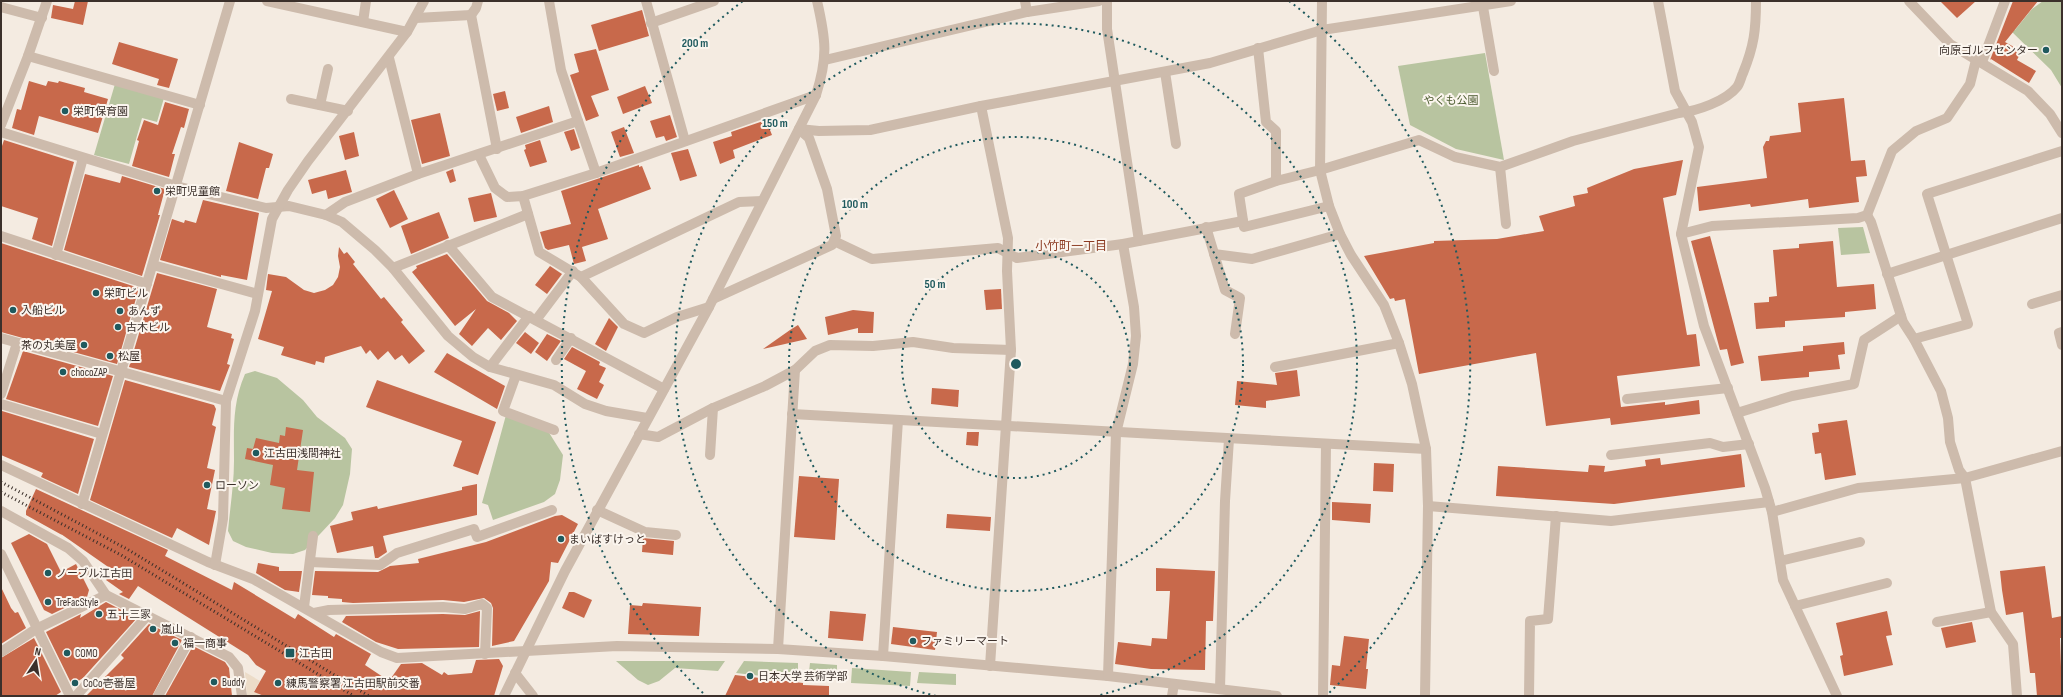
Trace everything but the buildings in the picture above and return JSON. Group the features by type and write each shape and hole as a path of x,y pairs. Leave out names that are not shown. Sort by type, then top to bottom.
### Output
{"street":[{"path":"1,125 28,56 47,1"},
{"path":"82,504 230,1"},
{"path":"267,1 298,4 363,22 407,32"},
{"path":"363,22 366,1"},
{"path":"216,565 223,519 226,401 249,333 272,219 278,207 308,161 389,58 416,18 424,1"},
{"path":"478,1 471,16 497,149"},
{"path":"549,1 561,70 596,173"},
{"path":"646,1 685,142"},
{"path":"652,23 714,1"},
{"path":"504,696 525,650 597,510 711,303 816,95 825,60 826,43 817,1"},
{"path":"1025,1 1027,12"},
{"path":"825,60 1027,12 1099,1"},
{"path":"1107,1 1107,29 1114,82 1139,241"},
{"path":"1322,1 1320,170 1329,206 1340,234 1351,255 1384,304 1399,343 1412,384 1426,449 1428,506 1425,696"},
{"path":"799,130 870,130 981,106 1210,63 1322,30 1482,3 1511,1"},
{"path":"1658,1 1675,91 1692,122 1699,147 1681,234 1704,326 1749,444 1769,502 1783,580 1837,696"},
{"path":"1329,206 1244,227 1239,194 1276,181 1320,170 1419,140 1454,157 1500,167 1573,141 1696,110 1720,100 1737,87 1753,49 1756,26 1756,1"},
{"path":"1909,1 1950,44 2028,91 2050,114 2062,133"},
{"path":"1867,215 1892,150 1916,131 1947,118 1970,84 2005,1"},
{"path":"1482,3 1494,70"},
{"path":"1,7 42,18"},
{"path":"416,18 471,16"},
{"path":"1258,48 1266,122 1276,131 1276,181"},
{"path":"28,56 200,105"},
{"path":"389,58 418,174"},
{"path":"320,105 328,69"},
{"path":"1165,72 1176,144"},
{"path":"479,155 495,188 507,197 523,196 596,173 816,95"},
{"path":"291,98 348,111"},
{"path":"981,106 1008,238 1007,272 1011,350 990,666"},
{"path":"326,215 345,202 418,174 578,121"},
{"path":"523,196 539,252 577,274 624,324 644,333 711,303 832,245 836,236 827,189 809,138 799,130"},
{"path":"1,132 176,186 266,208 289,206 326,215 342,222 356,233 392,268 448,336 473,357 490,367 554,385 585,404 606,411 647,418"},
{"path":"1914,339 1968,324 1927,194 2062,151"},
{"path":"56,255 83,158"},
{"path":"1500,167 1506,224"},
{"path":"490,367 533,318 577,274 739,202 762,201"},
{"path":"392,268 528,214"},
{"path":"1681,234 1712,226 1858,218 1867,215"},
{"path":"1867,215 1871,222 1901,316 1941,391 1948,418 1950,442 1959,470 1966,478 1991,612 2013,644 2017,696"},
{"path":"1888,274 2062,218"},
{"path":"834,241 872,259 998,248 1017,258 1123,244 1243,221"},
{"path":"1206,227 1225,290 1240,298 1235,334"},
{"path":"1214,254 1252,260 1340,234"},
{"path":"1,236 147,284"},
{"path":"1108,676 1116,433 1134,364 1136,336 1134,307 1123,244"},
{"path":"448,245 492,297 664,389"},
{"path":"153,265 258,294"},
{"path":"2032,304 2062,295"},
{"path":"1737,413 1792,396 1854,384 1864,340 1901,316"},
{"path":"2062,332 2058,333 2062,345"},
{"path":"1,338 121,370 226,401"},
{"path":"556,360 571,338"},
{"path":"639,434 649,437 658,437 713,408 764,386 795,370 815,351 830,345 873,346 913,342 953,348 1011,350"},
{"path":"1,394 17,343"},
{"path":"1275,367 1399,343"},
{"path":"778,649 795,370"},
{"path":"516,375 503,411 554,430"},
{"path":"1628,399 1728,388"},
{"path":"1,404 102,434"},
{"path":"710,455 713,408"},
{"path":"792,414 1426,449"},
{"path":"883,656 898,420"},
{"path":"1220,689 1225,501 1229,439"},
{"path":"1610,455 1710,443 1723,447 1749,444"},
{"path":"1324,696 1326,444"},
{"path":"1772,512 1858,488 1966,478 2062,451"},
{"path":"1,465 82,504 216,565 253,579 381,652 397,658 617,646 778,649 883,656 1108,676 1277,696"},
{"path":"1428,506 1611,521 1769,502"},
{"path":"310,562 380,565 397,553 474,529 477,537 552,510"},
{"path":"597,510 644,532 676,535"},
{"path":"1,511 68,548 83,561 106,595 229,657 238,668 242,696"},
{"path":"1529,696 1530,621 1548,620 1556,516"},
{"path":"304,608 313,536"},
{"path":"1780,561 1860,542"},
{"path":"1,554 36,629 70,696"},
{"path":"1795,606 1887,583"},
{"path":"1,652 36,629 106,595"},
{"path":"314,613 329,610 465,609 482,604 487,608 485,654"},
{"path":"1937,622 1991,612"},
{"path":"76,696 147,616"},
{"path":"158,696 191,637"},
{"path":"515,673 533,696"},
{"path":"1172,696 1174,684"}],"green space":[{"name":"向原ゴルフセンター","path":"2043,1 2062,1 2062,88 2051,70 2008,28 2015,30 2032,9"},
{"name":"やくも公園","path":"1485,53 1504,160 1456,149 1410,125 1398,66"},
{"path":"115,84 164,98 157,122 142,118 129,164 94,155"},
{"path":"1863,227 1870,253 1841,255 1838,228"},
{"path":"255,371 277,378 303,400 317,417 345,438 352,449 350,474 343,505 335,518 305,550 293,554 272,553 246,547 233,541 228,531 233,478 236,407 245,374"},
{"path":"506,415 548,431 563,455 560,480 555,494 544,502 493,520 488,505 482,503"},
{"path":"616,661 725,661 718,671 675,668 659,681 648,685 638,680"},
{"path":"744,661 798,663 798,680 736,673"},
{"path":"810,663 837,665 837,673 809,672"},
{"path":"852,668 911,672 910,686 851,683"},
{"path":"919,672 956,674 956,685 917,683"}],"shaded area":[{"path":"245,672 260,681 254,691 259,694 258,696 247,696"}],"railway":[{"path":"1,482 127,549 369,696"},
{"path":"1,492 121,555 354,696"}],"place":[{"name":"向原ゴルフセンター","path":"2046,50"},
{"name":"栄町保育園","path":"65,111"},
{"name":"栄町児童館","path":"157,191"},
{"name":"栄町ビル","path":"96,293"},
{"name":"入船ビル","path":"13,310"},
{"name":"あんず","path":"120,311"},
{"name":"古木ビル","path":"118,327"},
{"name":"茶の丸美屋","path":"84,345"},
{"name":"松屋","path":"110,356"},
{"name":"chocoZAP","path":"63,372"},
{"name":"江古田浅間神社","path":"256,453"},
{"name":"ローソン","path":"207,485"},
{"name":"まいばすけっと","path":"561,539"},
{"name":"ノーブル江古田","path":"48,573"},
{"name":"TreFacStyle","path":"48,602"},
{"name":"五十三家","path":"99,614"},
{"name":"嵐山","path":"153,629"},
{"name":"ファミリーマート","path":"913,641"},
{"name":"福一商事","path":"175,643"},
{"name":"COMO","path":"67,653"},
{"name":"江古田","path":"290,653"},
{"name":"日本大学 芸術学部","path":"750,676"},
{"name":"Buddy","path":"214,682"},
{"name":"CoCo壱番屋","path":"75,683"},
{"name":"練馬警察署 江古田駅前交番","path":"278,683"}],"district":[{"name":"小竹町一丁目","path":"1071,246"}]}
